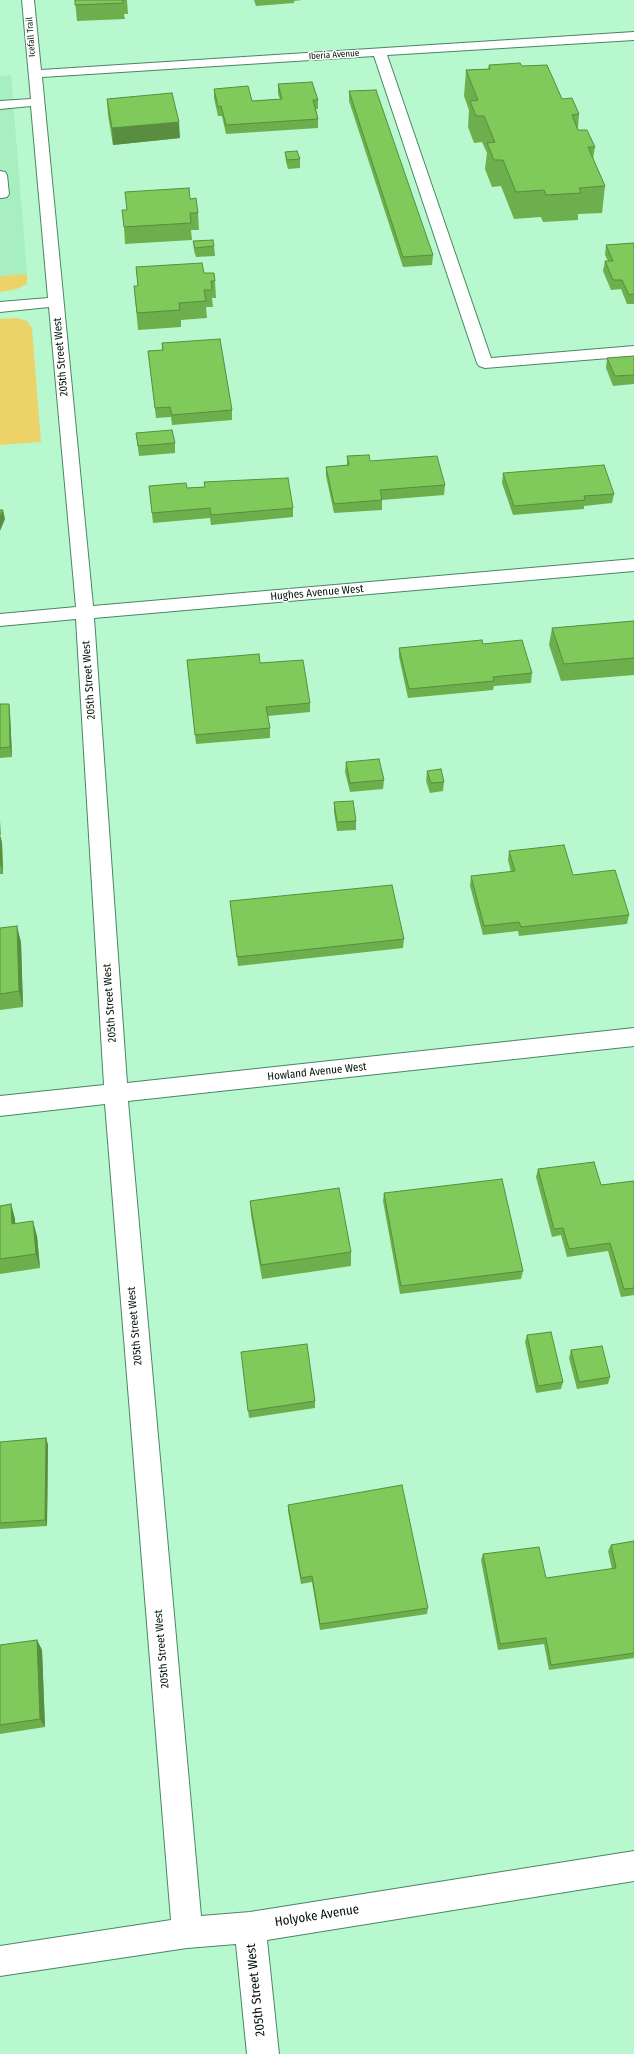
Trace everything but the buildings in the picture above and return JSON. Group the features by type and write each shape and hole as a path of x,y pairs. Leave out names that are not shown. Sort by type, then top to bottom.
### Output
{"street":[{"name":"Icefall Trail","path":"28,0 34,74"},
{"name":"Iberia Avenue","path":"34,74 634,36"},
{"path":"379,52 485,363 634,351"},
{"name":"205th Street West","path":"34,74 85,613 116,1094 187,1933"},
{"path":"0,105 37,102"},
{"path":"0,175 2,194 0,194"},
{"path":"0,306 56,302"},
{"name":"Hughes Avenue West","path":"0,620 634,566"},
{"name":"Howland Avenue West","path":"0,1106 634,1037"},
{"name":"Holyoke Avenue","path":"0,1961 187,1933 250,1927 634,1866"},
{"name":"205th Street West","path":"250,1927 263,2054"}],"shaded area":[{"path":"11,75 27,274 0,276 0,76"},
{"path":"27,274 27,284 17,289 0,292 0,276"},
{"path":"17,318 27,321 32,328 41,442 0,445 0,319"}]}
